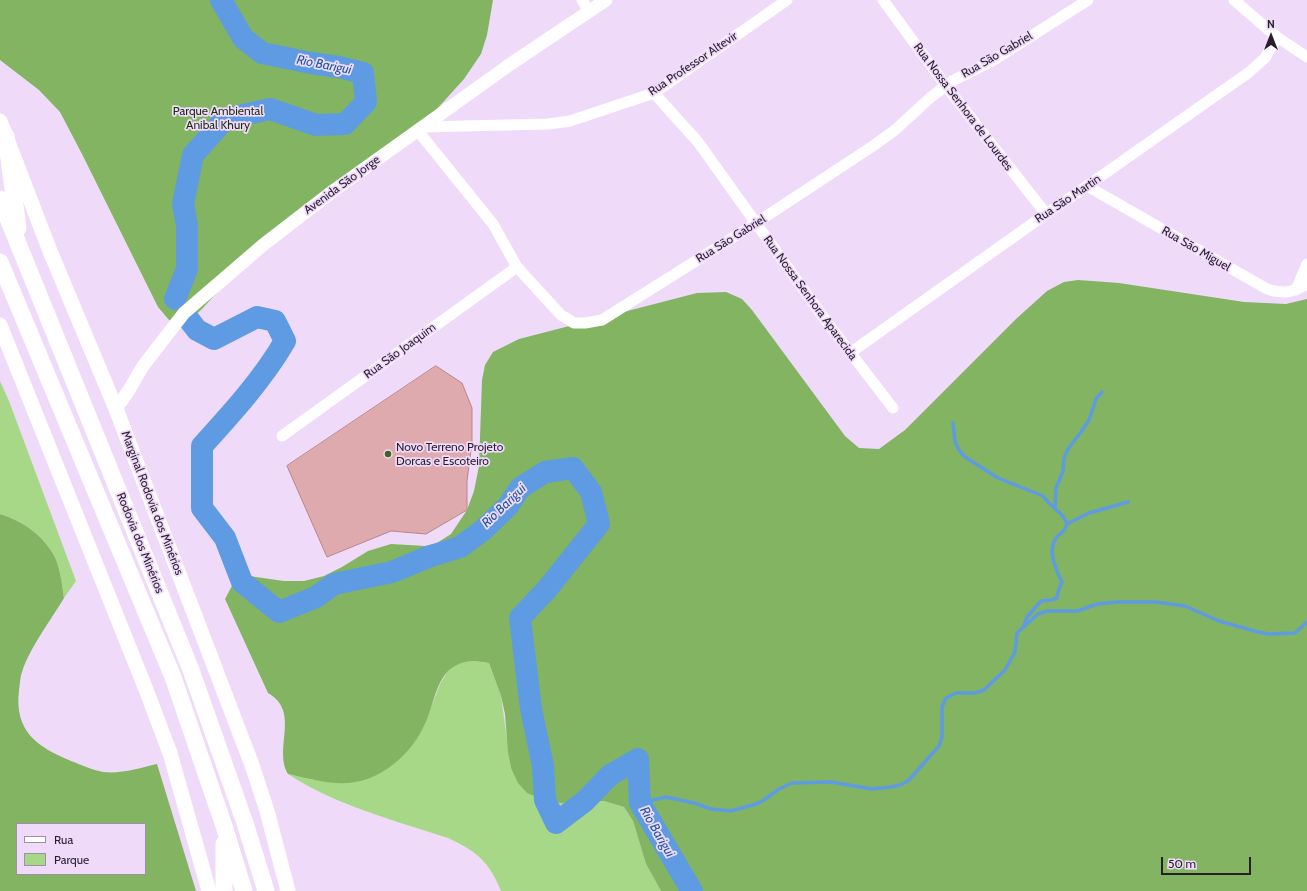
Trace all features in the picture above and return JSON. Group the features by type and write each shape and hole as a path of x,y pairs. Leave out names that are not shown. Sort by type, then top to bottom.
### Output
{"main road":[{"path":"3,128 22,254"},
{"name":"Marginal Rodovia dos Minérios","path":"3,128 50,251 116,409 252,765 269,819 288,891"},
{"name":"Rodovia dos Minérios","path":"0,199 191,670 245,823 266,891"},
{"name":"Rodovia dos Minérios","path":"0,262 173,677 224,826 244,891"},
{"path":"0,325 165,739 209,891"},
{"path":"224,826 224,891"}],"street":[{"name":"Avenida São Jorge","path":"116,409 143,366 184,312 263,245 333,190 512,63 586,5 606,0"},
{"name":"Rua Professor Altevir","path":"421,129 548,124 570,121 654,93 787,0"},
{"name":"Rua Nossa Senhora de Lourdes","path":"883,0 946,86 1046,214"},
{"name":"Rua São Gabriel","path":"421,129 493,224 517,267 561,314 574,323 602,320 756,224 873,146 895,130 931,97 954,80 992,61 1088,0"},
{"path":"1234,0 1277,36 1307,58"},
{"name":"Rua São Martin","path":"850,353 1248,73 1265,58 1277,36"},
{"name":"Rua Nossa Senhora Aparecida","path":"654,93 698,142 826,321 893,408"},
{"name":"Rua São Miguel","path":"1088,186 1267,289 1281,293 1296,290 1307,284"},
{"path":"1296,290 1307,264"},
{"name":"Rua São Joaquim","path":"282,436 517,267"}],"green space":[{"name":"Parque Ambiental Anibal Khury","path":"0,0 493,0 487,35 481,54 464,79 436,110 400,141 256,250 191,319 176,323 169,320 158,307 60,112 39,90 0,60"},
{"path":"1078,280 1119,283 1244,302 1286,304 1307,299 1307,891 661,891 646,864 633,821 624,807 604,801 562,803 544,800 527,793 518,783 511,768 508,752 505,714 501,696 489,663 476,661 461,663 449,670 440,683 426,721 417,738 411,747 395,763 382,772 356,782 344,783 317,781 288,774 284,764 283,753 285,720 283,710 278,701 268,693 225,599 234,582 249,576 284,581 304,581 324,576 368,551 391,544 425,546 437,543 451,534 467,510 474,491 479,466 482,380 485,365 493,352 519,339 697,293 726,292 742,299 752,310 845,436 859,448 879,449 905,430 1016,319 1047,291 1064,282"},
{"path":"0,381 9,401 76,581 64,598 57,562 47,545 30,528 16,520 0,514"},
{"path":"0,514 16,520 30,528 47,545 57,562 64,598 35,643 21,674 18,704 24,727 30,736 48,750 59,756 95,770 103,772 117,772 157,764 196,891 0,891"},
{"path":"466,660 489,663 501,696 511,768 562,803 604,801 624,807 633,821 646,864 661,891 501,891 492,872 486,864 474,853 458,843 448,838 346,804 288,774 313,780 423,728 440,684 449,669"}],"building":[{"name":"Novo Terreno Projeto Dorcas e Escoteiro","path":"436,366 462,383 472,408 472,442 467,481 467,510 426,534 391,531 327,557 287,466"}],"waterway":[{"name":"Rio Barigui","path":"175,299 187,269 187,226 183,204 193,155 225,119 270,109 316,125 345,124 366,102 363,73 339,67 262,53 243,38 221,0"},
{"name":"Rio Barigui","path":"190,321 197,330 214,339 257,317 275,321 285,341 257,382 202,446 202,508 225,538 242,582 279,612 316,597 334,584 392,572 428,557 460,547 482,531 508,506 520,488 545,472 573,468 591,492 599,524 548,588 520,618 531,709 543,766 545,800 556,823 585,801 610,775 638,759 640,803 692,891"},
{"path":"1055,508 1056,488 1063,471 1064,458 1068,449 1089,420 1096,399 1102,392"},
{"path":"953,423 955,442 965,457 998,478 1043,496 1063,516 1067,524 1063,532 1056,538 1052,549 1053,560 1062,582 1057,598 1041,601 1027,617 1024,626"},
{"path":"1067,524 1089,513 1128,502"},
{"path":"640,803 666,797 694,803 711,809 731,811 756,804 779,789 792,783 831,782 872,789 900,785 908,781 939,746 942,737 942,707 946,698 956,693 975,693 984,690 1005,670 1015,652 1017,633 1038,614 1047,611 1078,611 1097,604 1117,602 1156,602 1185,606 1219,621 1269,634 1295,633 1307,622"}],"place":[{"name":"Novo Terreno Projeto Dorcas e Escoteiro","path":"388,454"}]}
